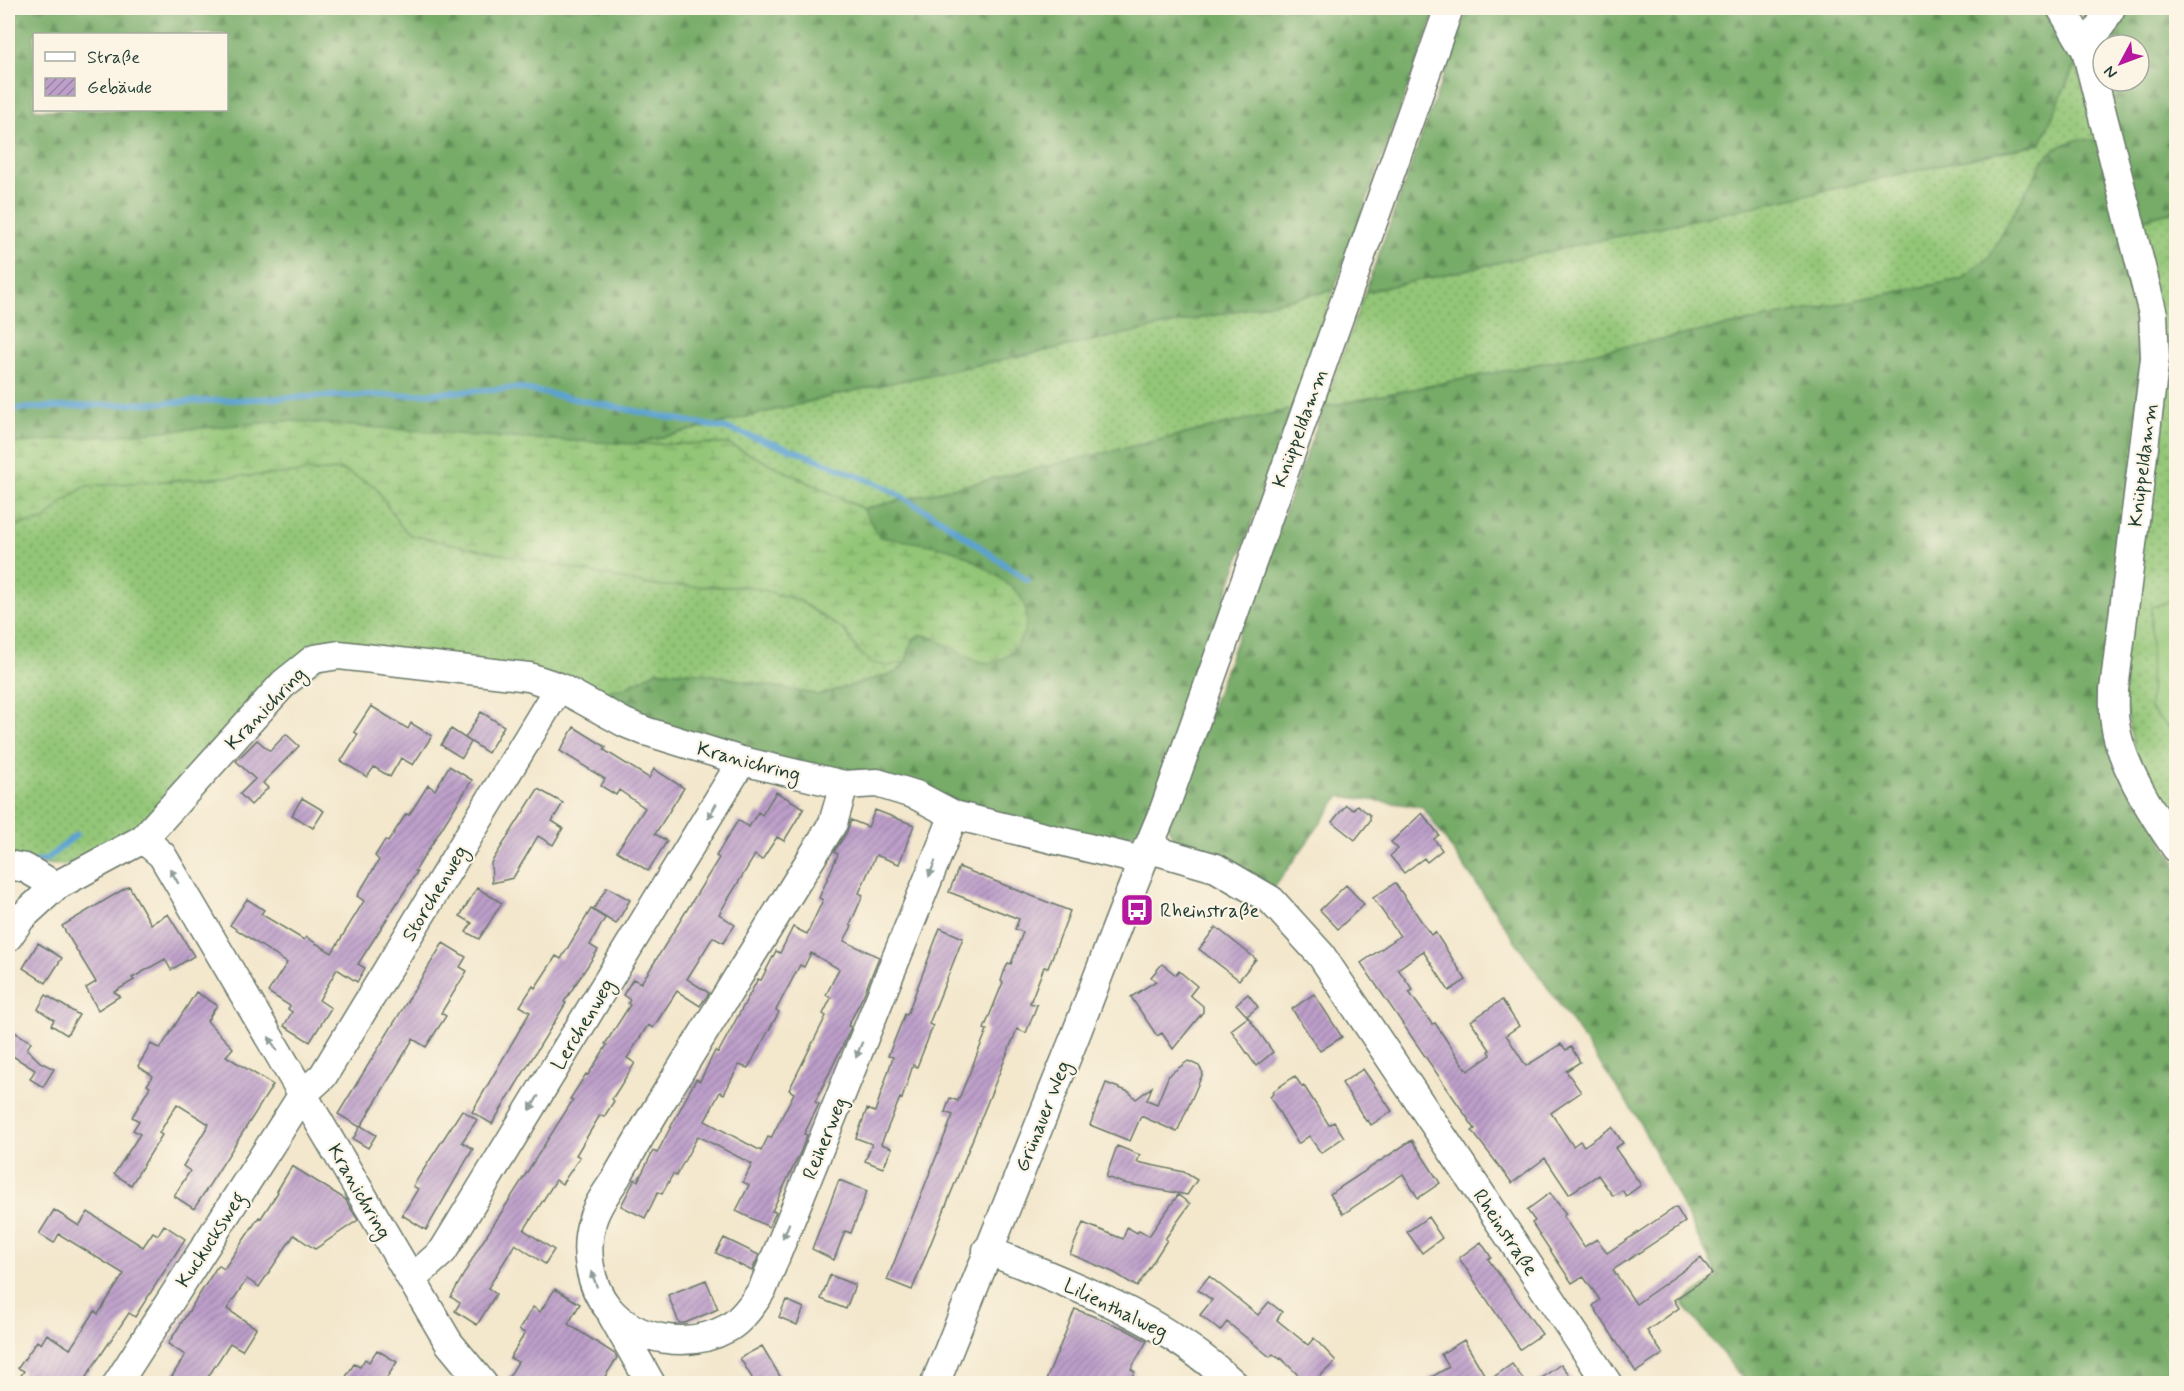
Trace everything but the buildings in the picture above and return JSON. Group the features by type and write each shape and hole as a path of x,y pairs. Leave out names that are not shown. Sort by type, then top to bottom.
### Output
{"street":[{"name":"Knüppeldamm","path":"1145,855 1164,810 1449,8"},
{"name":"Knüppeldamm","path":"2061,8 2086,50 2152,314 2155,358 2114,690 2115,724 2129,770 2176,848"},
{"path":"2086,50 2111,8"},
{"name":"Kranichring","path":"483,1383 449,1343 162,855 143,839 284,683 314,659 339,655 529,677 559,687 625,723 645,731 742,761 844,785 877,783 916,795 954,815 1145,855"},
{"name":"Storchenweg","path":"303,1094 323,1076 559,687"},
{"name":"Lerchenweg","path":"412,1279 443,1251 742,761"},
{"name":"Reiherweg","path":"651,1383 606,1307 593,1279 588,1260 587,1242 592,1219 833,823 844,785"},
{"name":"Reiherweg","path":"606,1307 636,1329 659,1338 681,1342 728,1328 749,1309 763,1288 954,815"},
{"path":"8,937 21,918 56,886 143,839"},
{"name":"Grünauer Weg","path":"935,1383 1076,1035 1145,855"},
{"name":"Rheinstraße","path":"1145,855 1216,868 1271,900 1319,953 1608,1383"},
{"path":"8,865 25,868 56,886"},
{"name":"Kuckucksweg","path":"117,1383 303,1094"},
{"name":"Lilienthalweg","path":"987,1250 1122,1306 1176,1338 1234,1383"}],"green space":[{"path":"8,8 1437,8 1334,290 857,390 634,444 508,438 289,421 8,444"},
{"path":"1468,8 2047,8 2076,62 2041,143 1365,292"},
{"path":"2125,8 2176,8 2176,210 2140,220 2105,93 2151,93 2151,33 2109,33"},
{"path":"2076,62 2100,146 2044,160 1989,257 1962,279 1324,407 1365,292 2041,143"},
{"path":"2080,139 2091,140 2100,146 2146,317 2107,686 2165,846 2176,862 2176,1383 1746,1383 1682,1303 1718,1277 1637,1117 1423,807 1340,796 1271,892 1177,846 1167,825 1324,407 1962,279 1989,257 2044,160 2060,146"},
{"path":"2176,210 2176,830 2137,764 2122,689 2140,220"},
{"path":"1334,290 1292,409 864,509 728,444 634,444 857,390"},
{"path":"1292,409 1142,832 1109,840 969,807 876,774 786,760 645,721 603,699 612,689 624,688 657,671 702,673 819,695 897,672 906,662 913,640 921,635 935,638 971,659 952,550 879,537 863,509"},
{"path":"289,421 508,438 634,444 728,444 863,509 879,537 943,548 978,563 1008,584 1020,596 1024,605 1026,626 1009,654 994,662 980,661 965,656 926,635 914,639 910,645 906,662 887,666 872,663 858,651 845,631 798,600 753,587 656,586 410,535 400,525 375,486 342,470 86,486 64,500 45,520 8,527 8,444"},
{"path":"342,470 375,486 400,525 656,586 753,587 798,600 845,631 858,651 887,666 906,662 897,672 818,696 702,673 657,671 624,688 612,689 603,699 340,650 137,826 67,865 42,864 8,858 8,527 45,520 64,500 86,486"},
{"path":"2176,600 2176,736 2150,709 2151,607"}],"waterway":[{"path":"8,409 404,395 519,388 732,430 799,452 885,487 942,520 1027,580"},
{"path":"35,862 47,859 76,835"}],"place":[{"name":"Rheinstraße","path":"1137,910"}]}
